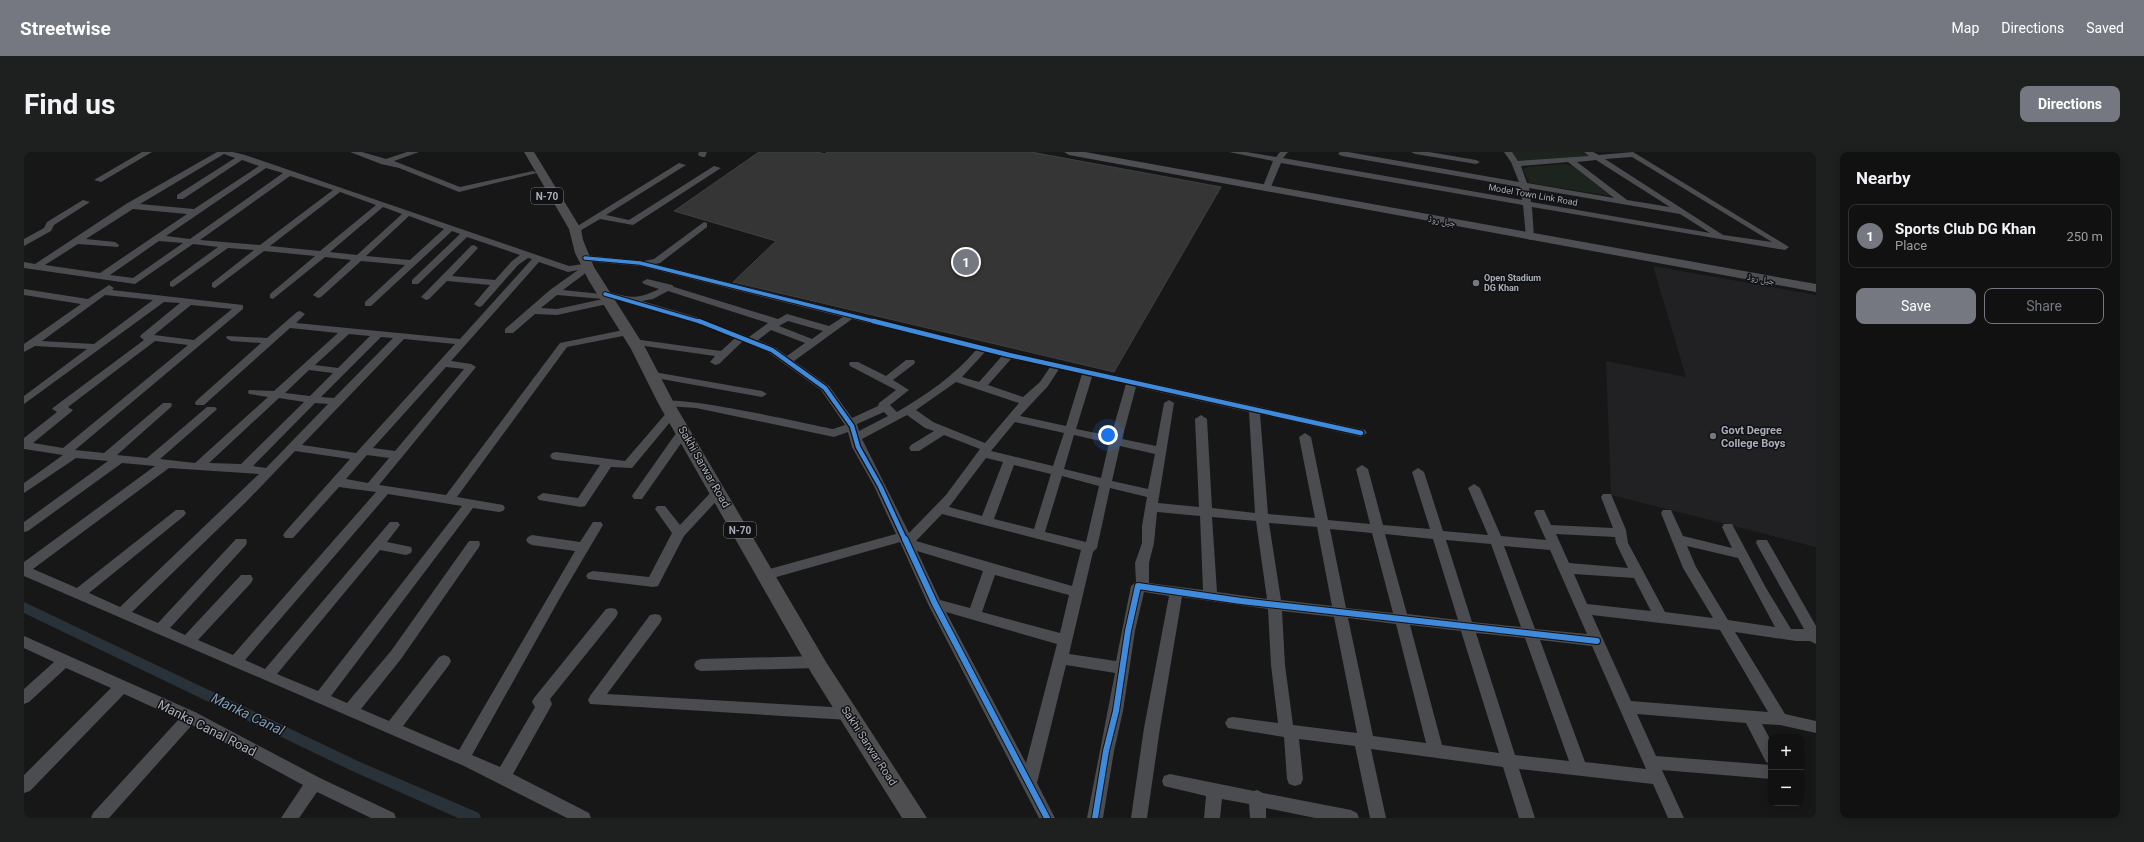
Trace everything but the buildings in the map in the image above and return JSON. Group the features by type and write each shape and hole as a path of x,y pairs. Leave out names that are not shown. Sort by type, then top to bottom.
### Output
{"highway":[{"name":"N-70","path":"521,152 567,230 575,234"},
{"name":"Sakhi Sarwar Road","path":"529,152 575,234 587,263 654,375 669,408 816,662 915,818"}],"main road":[{"name":"جیل روڈ","path":"1069,152 1816,288"}],"street":[{"path":"98,180 148,152"},
{"path":"36,267 131,206 222,152"},
{"path":"225,152 339,189 568,269 587,263 642,264 1009,355 1254,411 1361,433"},
{"path":"355,152 387,163 394,169 425,179 455,194 464,194 480,188 534,174"},
{"path":"387,163 415,152"},
{"name":"Model Town Link Road","path":"1233,152 1724,238 1785,247 1630,153"},
{"path":"1266,189 1278,160 1284,152"},
{"path":"1344,152 1342,154 1682,212"},
{"path":"1415,152 1476,162"},
{"path":"1470,152 1484,178"},
{"path":"1508,152 1516,164 1525,185 1530,237"},
{"path":"1588,152 1724,238"},
{"path":"1516,164 1598,158 1630,153"},
{"path":"180,197 242,157"},
{"path":"1570,160 1624,202"},
{"path":"100,277 265,165"},
{"path":"575,234 599,216 682,165"},
{"path":"599,216 630,223 717,168"},
{"path":"24,265 134,281 289,173"},
{"path":"176,180 203,182"},
{"path":"214,285 339,189"},
{"path":"24,243 48,228 50,224 86,202"},
{"path":"273,296 382,204"},
{"path":"78,231 119,205 196,212"},
{"path":"318,295 408,213"},
{"path":"642,264 657,260 704,225"},
{"path":"368,304 450,228"},
{"path":"416,282 466,234"},
{"path":"157,238 412,263"},
{"path":"76,241 114,245"},
{"path":"173,284 226,245"},
{"path":"426,297 474,248"},
{"path":"479,304 515,263 532,257"},
{"path":"289,535 463,342 532,257"},
{"path":"508,331 587,263"},
{"path":"444,278 498,283"},
{"path":"28,346 121,280"},
{"path":"647,282 669,287 774,325 814,343"},
{"path":"632,301 650,297 669,287"},
{"path":"24,292 90,302"},
{"path":"24,489 70,452 240,307 103,292"},
{"path":"554,292 632,301 700,321 772,350 825,388 853,429 858,447 880,486 935,604 1047,818"},
{"path":"531,311 557,312 607,297"},
{"path":"24,401 161,299"},
{"path":"24,454 27,445 67,410 58,409 188,302"},
{"path":"200,403 300,314"},
{"path":"788,361 850,316"},
{"path":"715,362 723,354 745,339 788,317 830,330"},
{"path":"288,325 463,342"},
{"path":"198,467 346,330"},
{"path":"244,468 378,334"},
{"path":"122,613 269,472 401,336"},
{"path":"147,337 197,343"},
{"path":"448,501 564,345 631,337 723,354"},
{"path":"231,338 270,341"},
{"path":"28,346 96,347"},
{"path":"556,456 628,465 669,408 696,405 834,433 853,429 896,417 908,410 956,378 983,348"},
{"path":"982,386 1009,355"},
{"path":"887,380 910,362"},
{"path":"370,488 471,367 443,363"},
{"path":"853,429 885,407 883,406 904,390 854,364"},
{"path":"766,575 905,539 940,509 985,451 1026,402 1044,384 1057,365"},
{"path":"307,367 341,371"},
{"path":"1038,536 1088,373"},
{"path":"654,375 762,394"},
{"path":"956,378 1026,402"},
{"path":"1029,783 1076,592 1088,548 1091,548 1115,441 1132,383"},
{"path":"254,392 336,402"},
{"path":"1142,586 1142,563 1148,543 1160,451 1170,403"},
{"path":"24,528 113,458 167,405"},
{"path":"885,407 896,417"},
{"path":"150,462 211,409"},
{"path":"908,410 929,425 985,451 1010,460 1106,483 1153,501 1206,512 1555,546"},
{"path":"1254,411 1262,517 1275,605 1278,665 1295,779"},
{"path":"1013,418 1160,451"},
{"path":"1201,419 1210,596"},
{"path":"915,448 942,430"},
{"path":"638,496 683,432"},
{"path":"1305,437 1378,818"},
{"path":"27,445 113,458 166,464 198,467 244,468 269,472"},
{"path":"293,446 361,454 397,455"},
{"path":"986,522 1010,460"},
{"path":"543,497 582,503 607,463"},
{"path":"166,464 24,570 320,699 503,776 584,818"},
{"path":"1362,469 1436,751"},
{"path":"1418,472 1527,818"},
{"path":"336,482 499,508"},
{"path":"1474,488 1496,540 1580,769"},
{"path":"235,662 385,490"},
{"path":"593,576 653,582 679,533 718,492"},
{"path":"1607,497 1622,543 1661,617"},
{"path":"320,699 470,504"},
{"path":"661,509 679,533"},
{"path":"940,509 1088,548"},
{"path":"79,594 180,513"},
{"path":"1540,513 1676,818"},
{"path":"1666,514 1690,568 1780,719"},
{"path":"267,676 394,525"},
{"path":"462,758 597,525"},
{"path":"1728,527 1761,591 1786,633"},
{"path":"1547,529 1620,533"},
{"path":"905,539 990,569 1076,592"},
{"path":"1678,539 1743,555"},
{"path":"532,540 583,548"},
{"path":"161,630 241,542"},
{"path":"1762,543 1815,636"},
{"path":"350,711 396,654 474,544"},
{"path":"377,545 406,550"},
{"path":"1564,568 1637,572"},
{"path":"974,615 990,569"},
{"path":"188,641 246,579"},
{"path":"1095,818 1106,751 1116,711 1128,631 1138,586 1275,605 1597,642"},
{"path":"1139,818 1152,728 1176,591"},
{"path":"935,604 1064,640"},
{"path":"1583,610 1661,617 1815,636"},
{"path":"503,776 545,704 539,702 611,612"},
{"path":"655,619 595,700 849,714"},
{"name":"Manka Canal Road","path":"24,642 190,717 314,783 388,818"},
{"path":"1060,658 1122,668"},
{"path":"24,698 64,661"},
{"path":"392,729 444,661"},
{"path":"702,665 816,662"},
{"path":"24,786 121,687"},
{"path":"1626,707 1780,719 1816,728"},
{"path":"99,818 190,717"},
{"path":"1751,717 1768,751"},
{"path":"1233,723 1436,751 1658,777"},
{"path":"1651,762 1768,772"},
{"path":"1170,781 1257,797 1351,818"},
{"path":"289,818 314,783"},
{"path":"1212,818 1215,790"},
{"path":"1257,797 1258,818"}],"shaded area":[{"path":"1512,152 1583,152 1591,157 1519,162"},
{"path":"1564,164 1573,166 1611,196 1530,183 1523,169 1528,167"},
{"name":"Govt Degree College Boys","path":"1653,266 1816,295 1816,547 1611,495 1606,361 1686,377"}],"waterway":[{"name":"Manka Canal","path":"24,607 355,766 474,818"}],"cycle path":[{"path":"585,258 640,263 1009,355 1361,433"},
{"path":"605,294 693,319 754,342 772,350 825,388 852,426 858,447 880,486 935,604 1047,818"},
{"path":"1095,818 1106,751 1116,711 1128,631 1138,586 1241,601 1597,641"}],"place":[{"name":"Sports Club DG Khan","path":"966,262"},
{"name":"Open Stadium DG Khan","path":"1476,283"},
{"name":"Govt Degree College Boys","path":"1713,436"}]}
